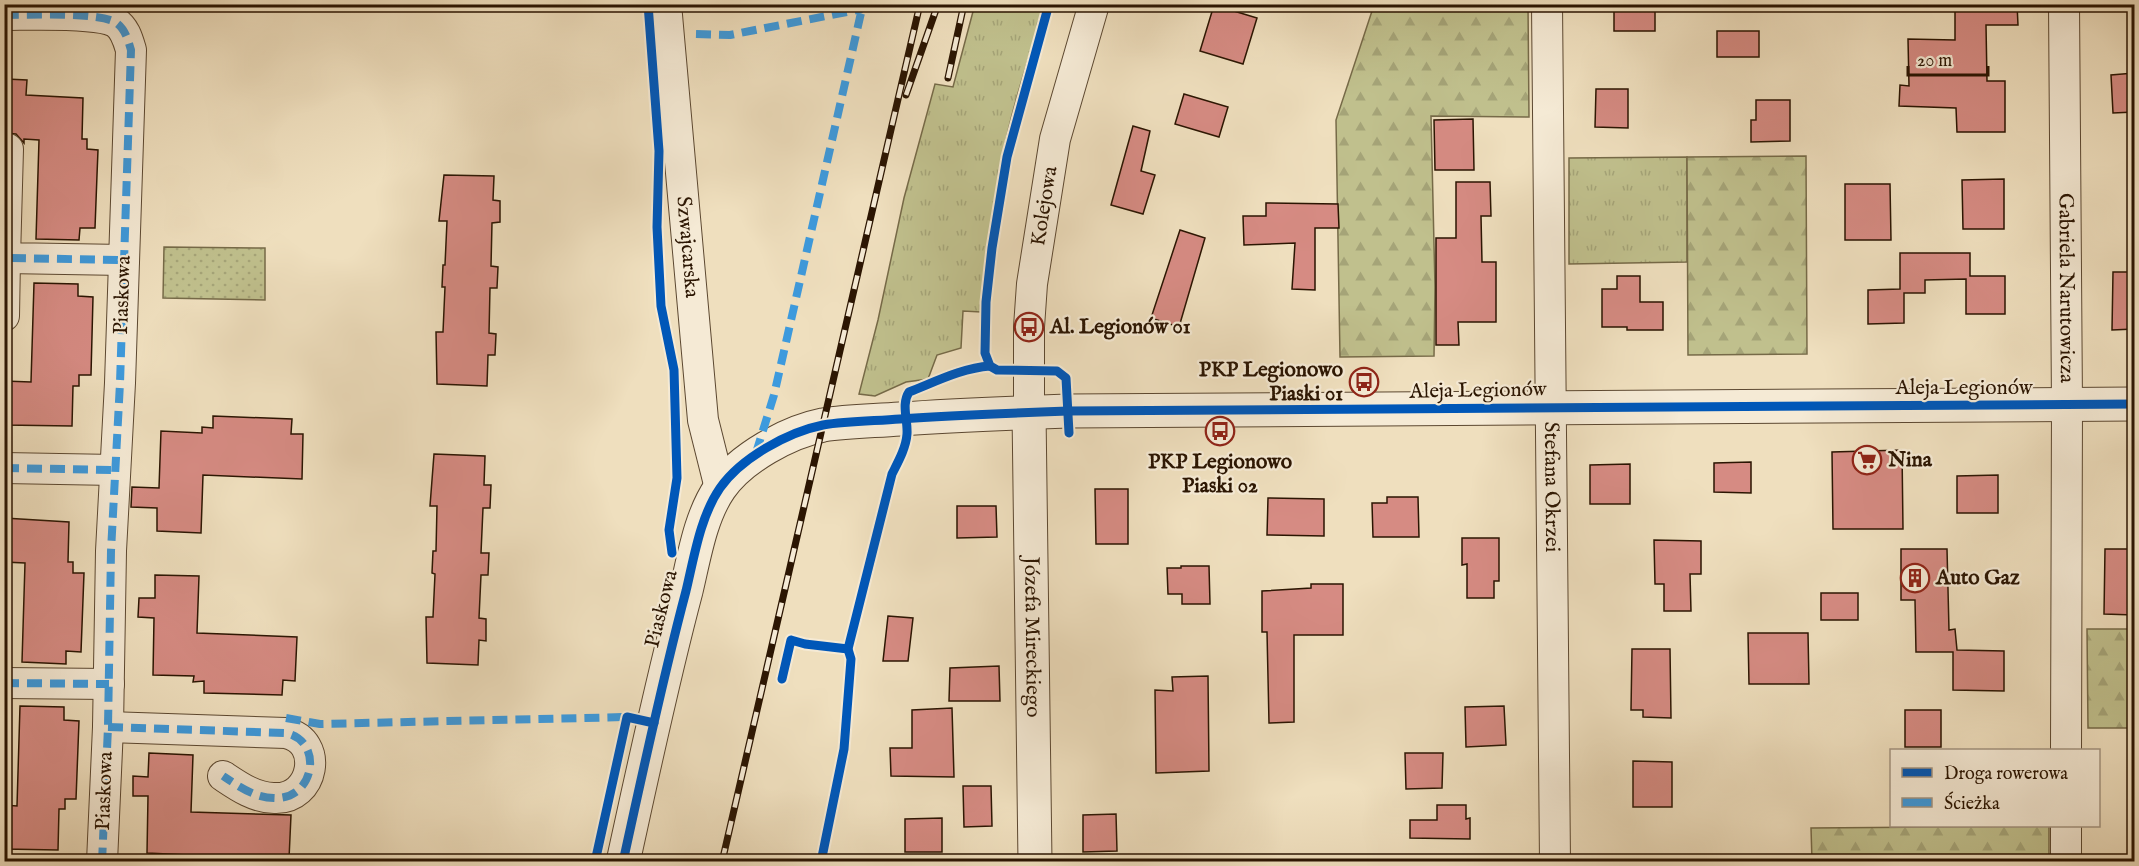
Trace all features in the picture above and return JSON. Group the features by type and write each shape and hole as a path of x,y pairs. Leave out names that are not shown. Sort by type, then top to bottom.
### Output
{"street":[{"name":"Szwajcarska","path":"666,4 703,420 720,488"},
{"name":"Kolejowa","path":"1029,412 1029,327 1032,284 1055,139 1094,4"},
{"name":"Stefana Okrzei","path":"1547,4 1555,861"},
{"name":"Gabriela Narutowicza","path":"2064,4 2067,405 2066,749"},
{"name":"Piaskowa","path":"4,15 100,17 117,23 126,35 131,50 102,861"},
{"path":"4,316 8,149"},
{"path":"5,258 124,260"},
{"name":"Aleja Legionów","path":"822,426 917,417 1029,412 2134,404"},
{"name":"Józefa Mireckiego","path":"1029,412 1035,861"},
{"name":"Piaskowa","path":"623,861 674,634 700,537 720,488 756,453 775,443 822,426"},
{"path":"4,468 115,470"},
{"path":"4,683 109,684"},
{"path":"108,727 286,733 301,739 308,753 310,770 305,784 300,791 290,796 274,798 251,793 223,776"},
{"path":"2066,827 2066,861"}],"green space":[{"path":"975,4 1045,5 1006,139 992,216 981,312 963,311 961,348 937,355 928,379 906,382 875,396 859,394 878,320 904,198 935,84 953,87"},
{"path":"1374,5 1528,5 1529,117 1431,116 1435,287 1434,356 1340,357 1336,120"},
{"path":"1806,156 1807,354 1688,355 1687,157"},
{"path":"1687,157 1687,262 1569,264 1569,158"},
{"path":"164,247 265,248 265,300 163,298"},
{"path":"2087,629 2134,629 2134,728 2088,728"},
{"path":"2049,827 2049,861 1812,861 1811,828"}],"building":[{"path":"1614,4 1655,4 1655,31 1614,31"},
{"path":"1955,4 2017,4 2018,25 1986,25 1987,81 2005,81 2005,132 1957,132 1956,108 1899,106 1900,85 1909,86 1908,39 1955,40"},
{"path":"1214,5 1257,18 1243,64 1200,51"},
{"path":"1717,31 1759,31 1759,57 1717,57"},
{"path":"2134,73 2134,112 2113,113 2111,75"},
{"path":"6,79 27,80 26,95 83,98 82,139 87,139 87,149 98,150 95,228 80,228 79,240 36,239 39,140 24,139 24,143 16,134 4,133"},
{"path":"1596,89 1628,89 1628,128 1595,127"},
{"path":"1184,94 1228,107 1219,137 1175,124"},
{"path":"1756,100 1790,100 1790,141 1751,142 1751,120 1756,120"},
{"path":"1473,119 1474,170 1435,170 1434,120"},
{"path":"1133,126 1150,131 1141,171 1155,175 1143,214 1111,205"},
{"path":"444,175 494,176 493,200 500,201 500,222 492,223 491,266 498,267 497,288 490,288 489,333 496,334 495,355 488,355 487,386 437,384 436,332 443,332 445,287 442,287 447,221 439,221"},
{"path":"2004,179 2004,229 1963,229 1962,180"},
{"path":"1456,182 1490,182 1491,216 1481,216 1482,262 1496,262 1496,322 1458,322 1459,345 1436,345 1436,238 1456,238"},
{"path":"1845,184 1890,184 1891,240 1845,240"},
{"path":"1266,203 1338,204 1339,228 1315,228 1315,290 1292,289 1295,243 1244,245 1243,216 1266,216"},
{"path":"1180,230 1205,238 1179,327 1151,318"},
{"path":"1900,253 1970,253 1970,276 2005,276 2005,314 1966,314 1966,279 1925,280 1925,293 1904,293 1904,323 1868,324 1868,290 1900,289"},
{"path":"2113,272 2134,272 2134,329 2112,330"},
{"path":"1617,276 1640,276 1640,302 1663,302 1663,330 1602,327 1602,289 1617,289"},
{"path":"34,283 78,284 78,296 93,297 91,375 79,375 79,386 73,386 72,426 4,425 4,381 31,382"},
{"path":"213,416 292,419 291,434 303,434 302,479 203,475 201,533 157,531 157,508 131,507 132,487 159,488 161,431 202,433 202,427 213,428"},
{"path":"1902,450 1903,529 1833,529 1832,452"},
{"path":"434,454 485,456 484,485 491,485 490,508 483,508 481,553 489,553 488,575 481,575 479,618 486,619 486,641 479,640 478,665 427,663 426,617 433,617 435,574 432,573 433,551 436,551 437,506 430,506"},
{"path":"1751,462 1751,493 1714,492 1714,463"},
{"path":"1630,464 1630,504 1590,504 1590,465"},
{"path":"1998,475 1998,513 1957,513 1957,476"},
{"path":"1095,489 1128,489 1128,544 1096,544"},
{"path":"1387,497 1418,497 1419,537 1373,537 1372,503 1387,503"},
{"path":"1268,498 1324,499 1324,536 1267,535"},
{"path":"957,506 996,506 997,537 957,538"},
{"path":"4,518 69,522 68,562 73,562 73,573 84,573 81,652 66,651 66,664 22,662 25,563 4,562"},
{"path":"1462,538 1499,538 1499,581 1494,581 1494,598 1467,598 1467,564 1462,565"},
{"path":"1654,540 1701,541 1701,574 1690,574 1691,611 1664,611 1664,584 1655,584"},
{"path":"1901,549 1947,549 1949,630 1955,629 1957,650 2004,651 2004,691 1953,690 1953,652 1916,652 1915,600 1901,600"},
{"path":"2105,549 2134,549 2134,615 2104,614"},
{"path":"1181,566 1209,566 1210,604 1182,604 1182,594 1168,594 1167,568 1181,568"},
{"path":"155,575 199,576 197,633 297,637 295,681 283,680 282,695 204,693 204,681 193,682 194,676 153,675 154,618 138,617 139,598 155,598"},
{"path":"1311,584 1343,584 1343,635 1294,635 1294,722 1269,723 1267,632 1262,632 1262,591 1311,588"},
{"path":"1821,593 1858,593 1858,620 1821,620"},
{"path":"888,616 913,618 908,661 883,661"},
{"path":"1748,633 1808,633 1809,684 1749,684"},
{"path":"1632,649 1670,649 1671,718 1643,717 1643,710 1631,710"},
{"path":"999,666 1000,701 949,701 950,668"},
{"path":"1208,676 1209,771 1156,773 1155,690 1173,691 1172,677"},
{"path":"20,706 64,707 64,720 79,721 76,799 65,799 65,809 59,809 58,850 4,849 4,805 17,806"},
{"path":"1504,706 1506,745 1466,747 1465,707"},
{"path":"952,708 954,777 891,776 890,748 912,748 912,710"},
{"path":"1905,710 1941,710 1941,747 1905,747"},
{"path":"149,753 193,755 191,812 291,815 289,859 198,861 188,860 188,855 147,853 148,796 133,796 133,776 148,777"},
{"path":"1405,753 1443,753 1442,788 1406,789"},
{"path":"1633,761 1672,762 1672,807 1633,807"},
{"path":"963,786 991,786 992,826 964,827"},
{"path":"1437,805 1466,805 1466,819 1470,818 1470,839 1410,838 1410,820 1437,820"},
{"path":"1116,814 1117,851 1083,852 1083,815"},
{"path":"942,818 942,852 905,852 905,819"}],"railway":[{"path":"722,862 920,4"},
{"path":"906,95 938,4"},
{"path":"948,78 964,4"}],"marked path":[{"path":"756,453 774,395 863,4"},
{"path":"696,34 730,35 862,9"},
{"path":"4,15 62,15 106,19 115,22 121,28 131,50 120,383 111,551 108,727 102,862"},
{"path":"8,149 5,258 124,260"},
{"path":"4,316 5,258"},
{"path":"4,468 115,470"},
{"path":"4,683 109,684"},
{"path":"286,718 320,724 627,717"},
{"path":"108,727 286,733 298,738 306,747 310,758 310,769 306,780 299,790 288,796 274,798 260,796 223,776"}],"cycle path":[{"path":"648,4 659,151 657,227 661,306 674,370 677,478 669,530 672,553"},
{"path":"1049,4 1007,157 992,248 986,302 985,353 990,366 997,370 1057,371 1066,378 1069,433"},
{"path":"821,862 844,749 851,659 848,649 892,474 906,439 907,397 909,392 949,376 990,366"},
{"path":"623,862 698,538 707,512 720,488 740,466 766,448 809,428 852,422 1068,411 2134,404"},
{"path":"782,679 791,640 848,649"},
{"path":"595,862 627,717 654,723"}],"place":[{"name":"Al. Legionów 01","path":"1029,327"},
{"name":"PKP Legionowo Piaski 01","path":"1364,382"},
{"name":"PKP Legionowo Piaski 02","path":"1220,431"},
{"name":"Nina","path":"1867,460"},
{"name":"Auto Gaz","path":"1915,578"}]}
